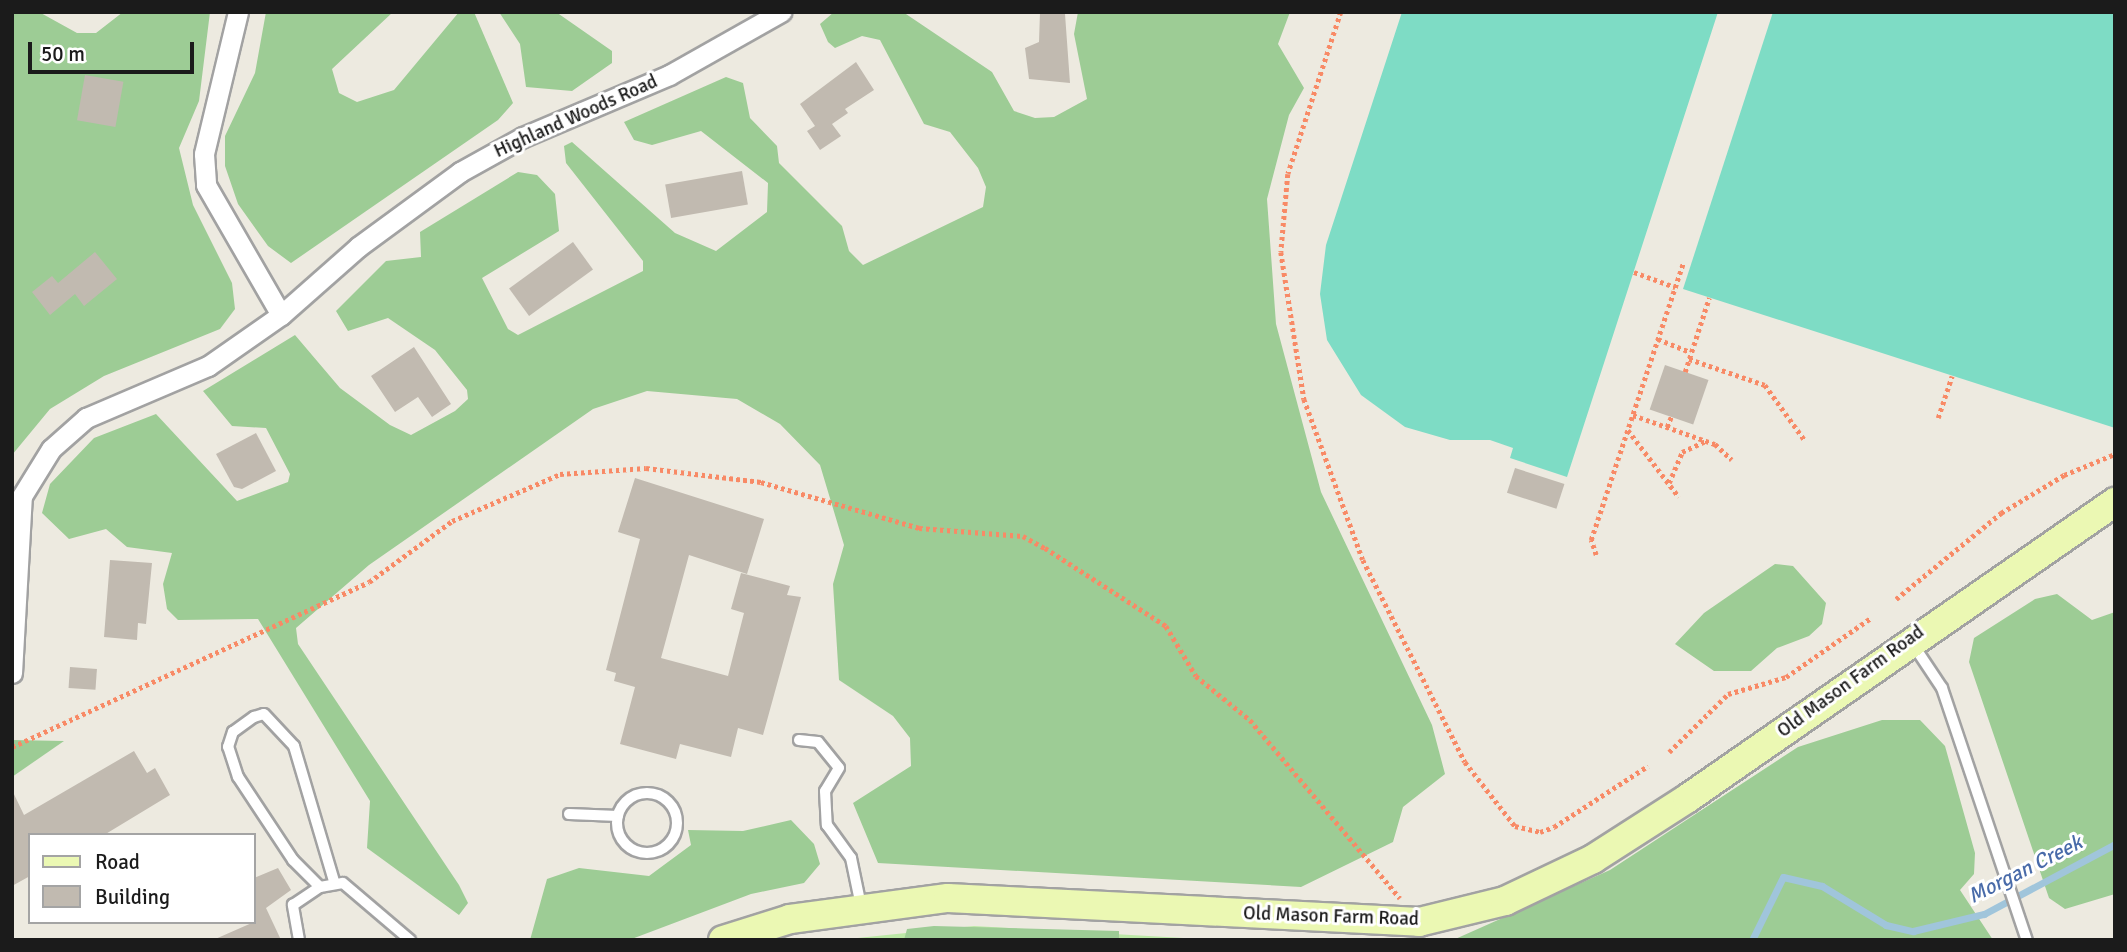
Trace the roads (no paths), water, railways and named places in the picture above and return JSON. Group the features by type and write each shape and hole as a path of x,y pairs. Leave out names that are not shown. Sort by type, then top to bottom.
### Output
{"street":[{"path":"238,12 204,154 206,186 281,315"},
{"name":"Highland Woods Road","path":"12,673 22,496 51,449 86,418 208,366 281,315 358,247 460,172 523,136 669,75 781,12"},
{"name":"Old Mason Farm Road","path":"723,940 790,919 948,898 1419,922 1505,901 1593,859 2115,502"}],"lane":[{"path":"1910,640 1942,688 2027,940"},
{"path":"320,887 293,860 238,777 228,747 233,732 264,714 298,757 335,884"},
{"path":"800,740 818,742 839,768 825,791 827,825 851,858 862,910"},
{"path":"637,794 657,794 673,807 676,827 667,845 641,852 620,835 618,817 637,794"},
{"path":"569,814 618,817"},
{"path":"299,940 293,905 320,887 335,884 360,894 410,940"}],"waterway":[{"name":"Morgan Creek","path":"1752,940 1783,877 1822,886 1886,925 1913,931 1984,914 2115,844"}]}
